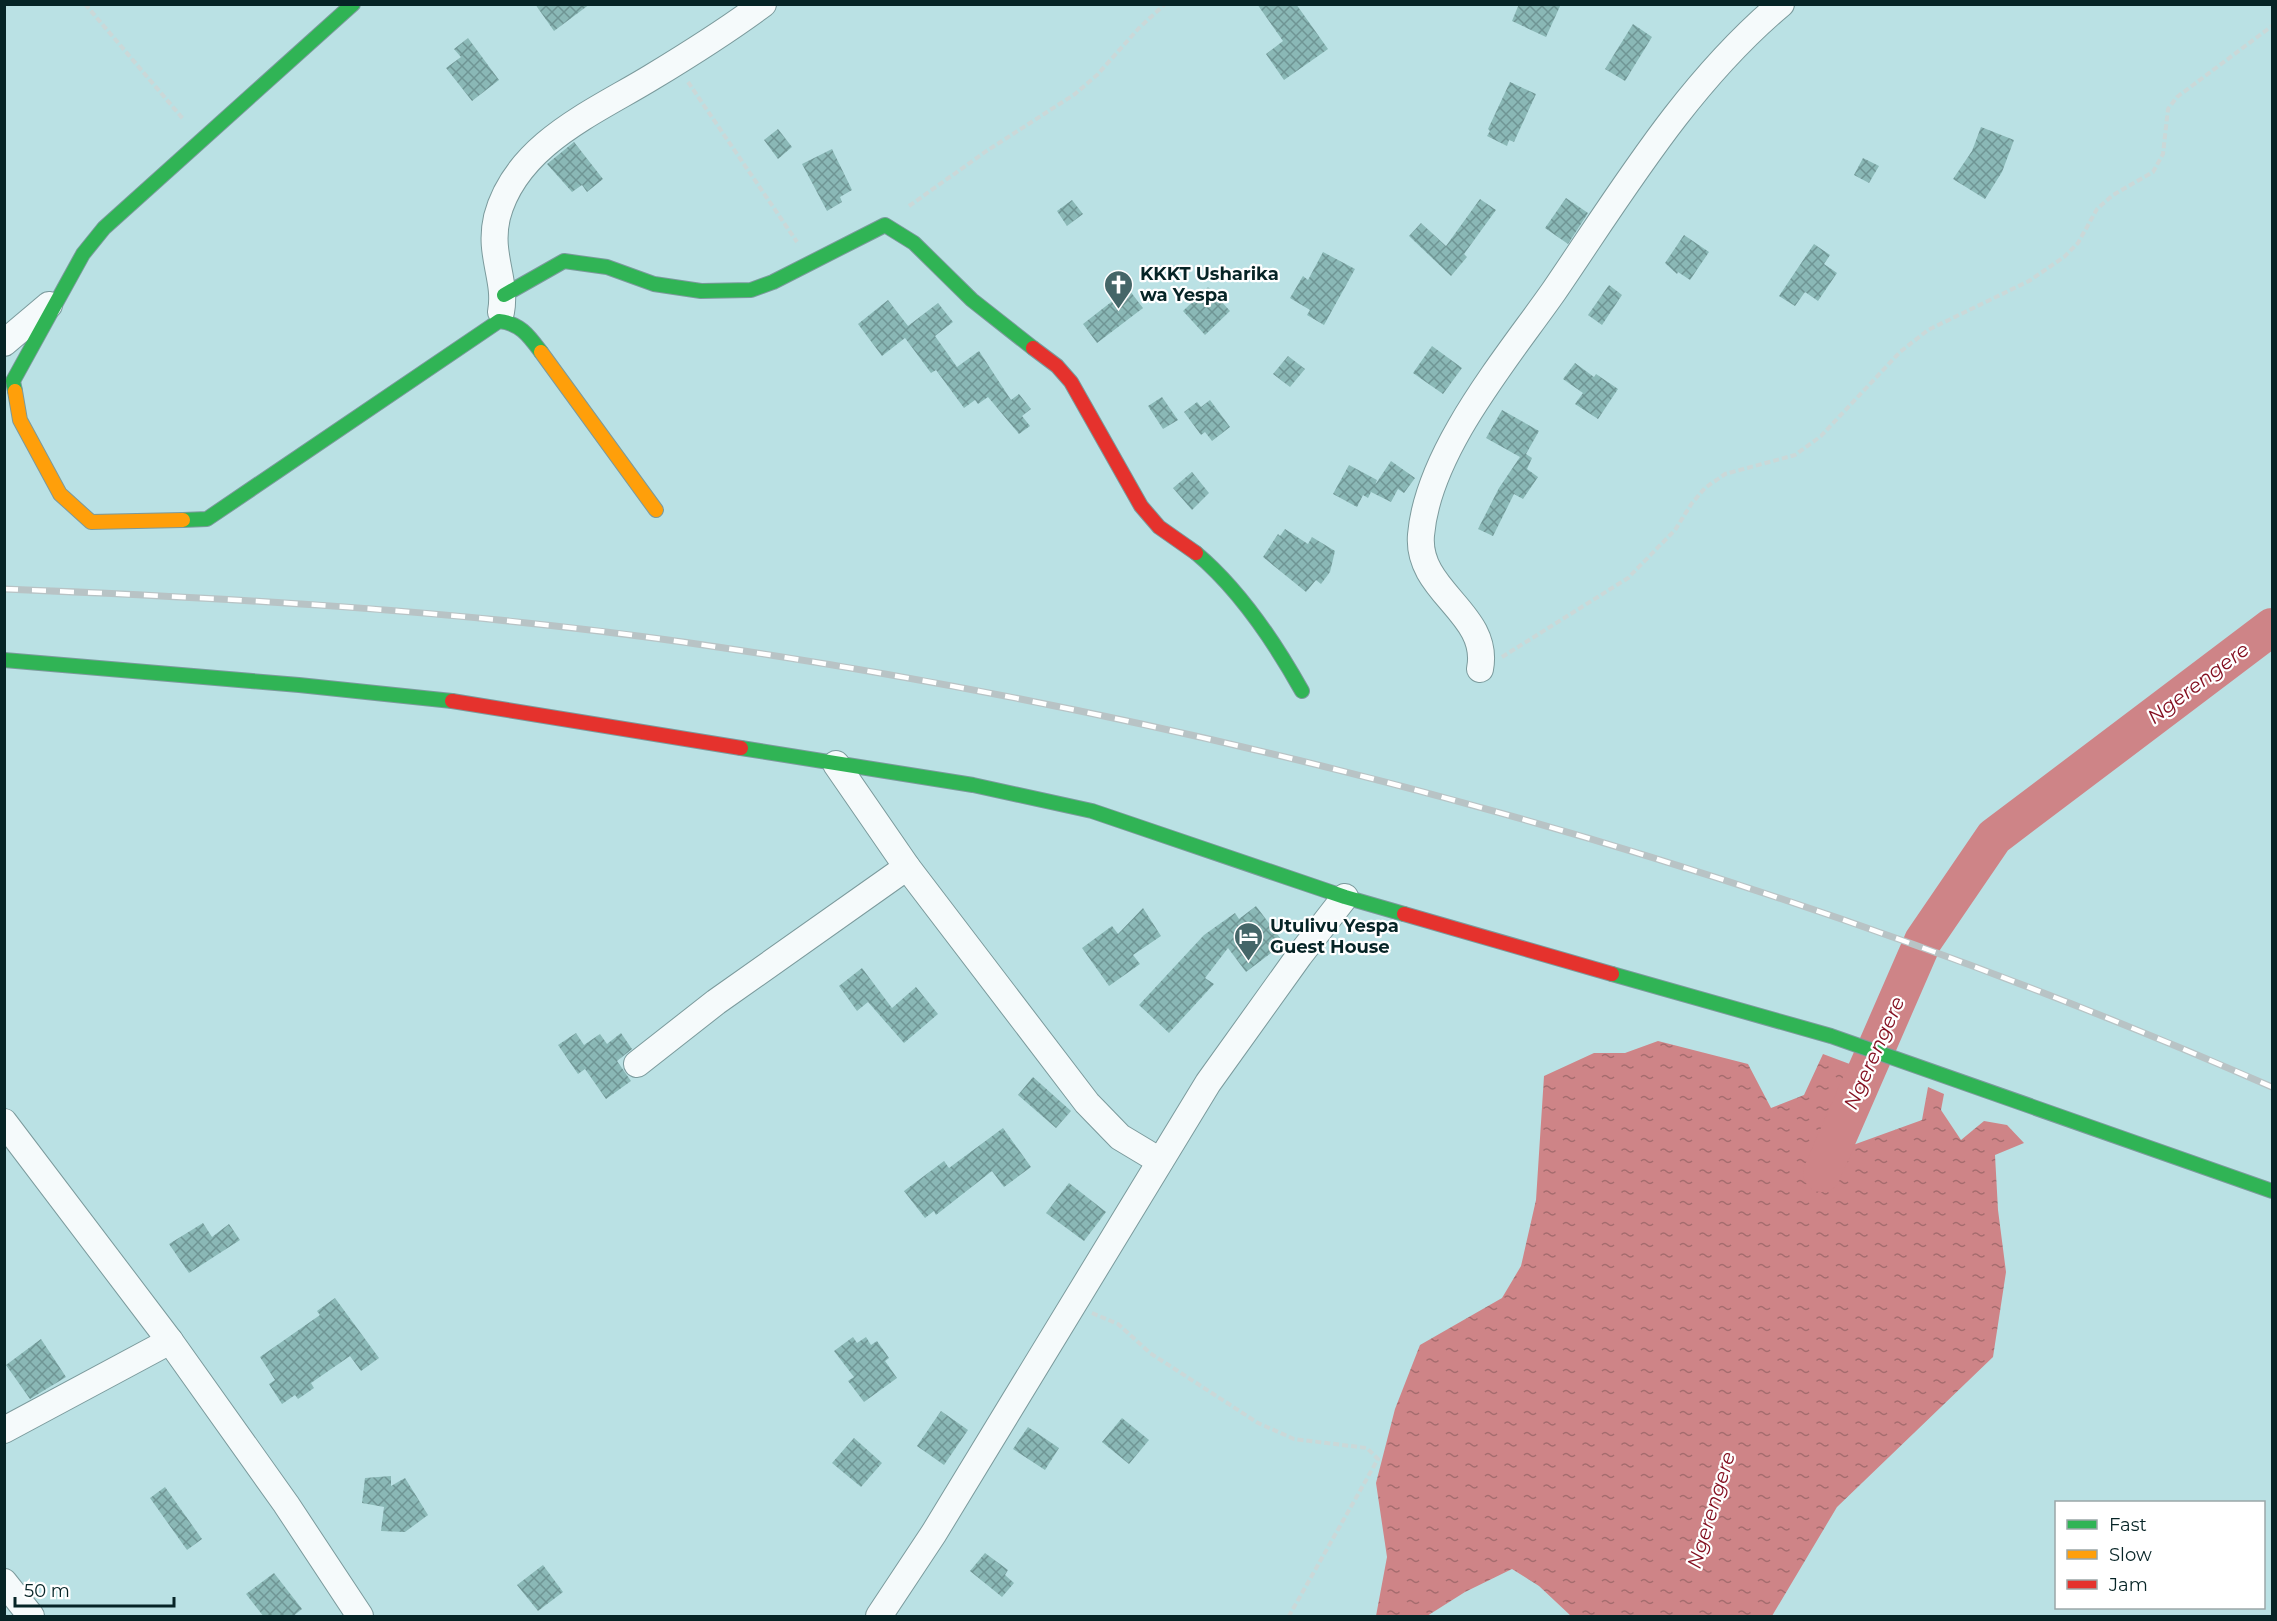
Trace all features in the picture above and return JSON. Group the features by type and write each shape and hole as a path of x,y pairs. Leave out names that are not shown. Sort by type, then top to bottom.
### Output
{"street":[{"path":"353,4 202,141 121,210 83,254 13,381 20,420 60,494 91,522 207,519 499,321 512,322 527,333 656,510"},
{"path":"499,321 504,295 494,260 497,216 519,175 536,154 567,127 675,63 763,4"},
{"path":"1480,669 1483,655 1479,636 1426,569 1420,552 1421,532 1429,499 1442,466 1474,404 1658,136 1719,65 1781,4"},
{"path":"504,295 564,261 607,267 654,284 701,291 751,290 774,282 885,225 900,231 927,253 953,282 1070,379 1131,495 1156,524 1200,556 1234,591 1289,666 1302,691"},
{"path":"4,343 59,297"},
{"path":"4,660 299,685 466,703 973,785 1092,811 1345,897 1832,1036 2272,1191"},
{"path":"836,764 907,867 1087,1103 1120,1137 1160,1161"},
{"path":"637,1065 716,1002 907,867"},
{"path":"879,1617 934,1533 1208,1083 1299,956 1345,897"},
{"path":"4,1122 170,1341 286,1504 356,1615"},
{"path":"4,1430 170,1341"},
{"path":"4,1582 31,1617"}],"path":[{"path":"85,4 202,141"},
{"path":"885,225 981,155 1075,94 1097,75 1139,28 1165,4"},
{"path":"1480,669 1525,644 1561,618 1628,578 1675,530 1692,503 1705,488 1725,474 1795,454 1821,436 1900,352 1928,330 2029,281 2064,257 2079,243 2097,209 2113,195 2153,172 2163,154 2168,109 2177,96 2272,26"},
{"path":"675,63 810,262"},
{"path":"1072,1305 1118,1324 1150,1353 1258,1423 1294,1439 1367,1448 1378,1460 1289,1617"}],"water":[{"path":"1658,1041 1748,1064 1771,1108 1804,1095 1823,1054 1863,1069 1839,1120 1853,1145 1922,1120 1928,1087 1944,1094 1941,1110 1961,1140 1984,1121 2007,1125 2024,1143 1995,1155 1998,1210 2006,1272 1993,1357 1837,1507 1772,1616 1571,1616 1539,1586 1512,1569 1465,1592 1427,1616 1376,1616 1387,1557 1376,1483 1395,1409 1420,1345 1502,1298 1521,1266 1536,1200 1544,1076 1594,1053 1625,1053"}],"building":[{"path":"535,4 590,4 554,31"},
{"path":"1257,4 1296,4 1328,49 1284,80 1266,54 1283,41"},
{"path":"1519,4 1561,4 1546,37 1512,21"},
{"path":"1633,24 1652,37 1625,81 1605,69"},
{"path":"468,38 499,80 472,101 446,68 461,57 454,49"},
{"path":"1510,82 1536,94 1514,142 1509,140 1507,146 1487,136 1490,131 1488,129"},
{"path":"1981,127 2014,140 2002,172 1985,199 1953,179 1972,151"},
{"path":"778,129 792,147 778,159 764,140"},
{"path":"574,142 603,179 587,192 582,185 572,192 547,164"},
{"path":"832,149 852,190 840,197 842,202 827,211 802,164"},
{"path":"1863,158 1879,166 1869,183 1854,175"},
{"path":"1566,198 1588,213 1568,244 1545,228"},
{"path":"1480,199 1496,210 1464,254 1467,257 1451,276 1409,236 1421,223 1446,246"},
{"path":"1072,200 1083,214 1067,226 1057,211"},
{"path":"1684,235 1709,252 1690,280 1678,272 1677,274 1665,263"},
{"path":"1814,244 1830,255 1824,264 1837,273 1818,301 1805,292 1795,306 1779,296"},
{"path":"1323,252 1355,269 1324,325 1307,315 1310,310 1290,298 1303,276 1308,280"},
{"path":"1120,278 1143,308 1097,343 1083,324 1115,299 1107,288"},
{"path":"1609,285 1622,295 1602,325 1588,315"},
{"path":"1208,287 1230,311 1205,335 1183,311"},
{"path":"888,300 908,326 938,303 953,322 935,336 957,367 979,351 1011,400 1019,394 1031,409 1022,416 1030,426 1019,434 988,397 978,404 975,400 964,408 936,370 931,373 905,338 882,356 858,324"},
{"path":"1432,346 1462,368 1443,394 1413,373"},
{"path":"1288,356 1305,369 1290,387 1273,374"},
{"path":"1575,363 1594,377 1596,374 1618,389 1598,419 1575,404 1583,393 1563,379"},
{"path":"1162,397 1178,420 1163,429 1148,406"},
{"path":"1210,400 1230,427 1212,441 1205,432 1201,435 1184,412 1197,402 1201,407"},
{"path":"1502,410 1539,431 1526,454 1532,458 1527,469 1538,477 1523,499 1514,494 1493,536 1478,529 1499,488 1520,457 1486,438"},
{"path":"1391,461 1415,478 1404,493 1398,489 1391,502 1371,492 1368,498 1363,495 1357,507 1333,494 1349,465 1377,480 1375,485"},
{"path":"1192,472 1209,493 1192,510 1173,488"},
{"path":"1285,529 1308,544 1312,537 1335,551 1330,572 1321,584 1316,580 1306,592 1263,557 1278,534 1280,536"},
{"path":"1256,906 1284,943 1246,972 1228,948 1205,978 1214,984 1169,1033 1139,1005 1204,935 1235,913 1239,919"},
{"path":"1143,908 1161,936 1133,955 1140,964 1109,986 1082,948 1112,926 1118,934"},
{"path":"862,968 892,1008 916,987 938,1014 904,1043 868,1002 857,1011 839,986"},
{"path":"576,1033 584,1045 600,1034 607,1044 621,1033 632,1049 617,1061 631,1081 606,1099 585,1069 578,1074 558,1045"},
{"path":"1033,1077 1071,1111 1056,1128 1018,1095"},
{"path":"1003,1128 1031,1167 1004,1187 992,1171 936,1215 934,1211 925,1218 904,1191 944,1161 949,1168"},
{"path":"1069,1183 1106,1212 1084,1241 1046,1213"},
{"path":"203,1223 212,1237 229,1224 240,1240 189,1273 169,1244"},
{"path":"335,1298 379,1358 361,1371 350,1356 311,1383 314,1388 298,1399 295,1395 282,1404 269,1384 275,1380 260,1357 320,1315 317,1311"},
{"path":"853,1337 857,1343 866,1337 871,1345 877,1341 889,1358 885,1361 897,1378 864,1402 848,1381 854,1377 834,1351"},
{"path":"41,1339 66,1377 30,1399 6,1365"},
{"path":"941,1411 968,1430 944,1465 917,1446"},
{"path":"1122,1418 1149,1440 1129,1464 1102,1442"},
{"path":"1028,1427 1059,1448 1045,1470 1013,1449"},
{"path":"854,1438 882,1463 861,1487 832,1463"},
{"path":"391,1476 391,1486 405,1478 428,1515 405,1532 381,1531 384,1507 362,1503 365,1478"},
{"path":"165,1487 202,1539 187,1550 150,1498"},
{"path":"985,1553 1008,1570 1005,1575 1014,1583 1002,1597 970,1571"},
{"path":"543,1565 563,1592 538,1611 517,1585"},
{"path":"274,1573 302,1609 292,1617 264,1617 246,1594"}],"waterway":[{"name":"Ngerengere","path":"1822,1173 1923,941 1994,837 2272,627"}],"railway":[{"path":"4,589 344,607 514,621 683,642 887,674 1090,713 1292,759 1493,811 1692,870 1888,935 2082,1008 2272,1087"}],"traffic: fast":[{"path":"15,391 13,381 83,254 104,228 353,4"},
{"path":"504,295 564,261 607,267 654,284 701,291 751,290 773,282 885,225 914,243 972,300 1033,348"},
{"path":"183,520 207,519 499,321 518,327 541,352"},
{"path":"1196,553 1227,583 1255,617 1302,691"},
{"path":"4,660 299,685 452,701"},
{"path":"741,748 973,785 1092,811 1345,897 1404,914"},
{"path":"1612,974 1831,1036 2272,1191"}],"traffic: slow":[{"path":"541,352 656,510"},
{"path":"15,391 20,420 60,494 91,522 183,520"}],"traffic: jam":[{"path":"1033,348 1057,366 1071,382 1141,506 1159,527 1196,553"},
{"path":"452,701 741,748"},
{"path":"1404,914 1612,974"}],"place":[{"name":"KKKT Usharika wa Yespa","path":"1119,310"},
{"name":"Utulivu Yespa Guest House","path":"1249,962"}]}
